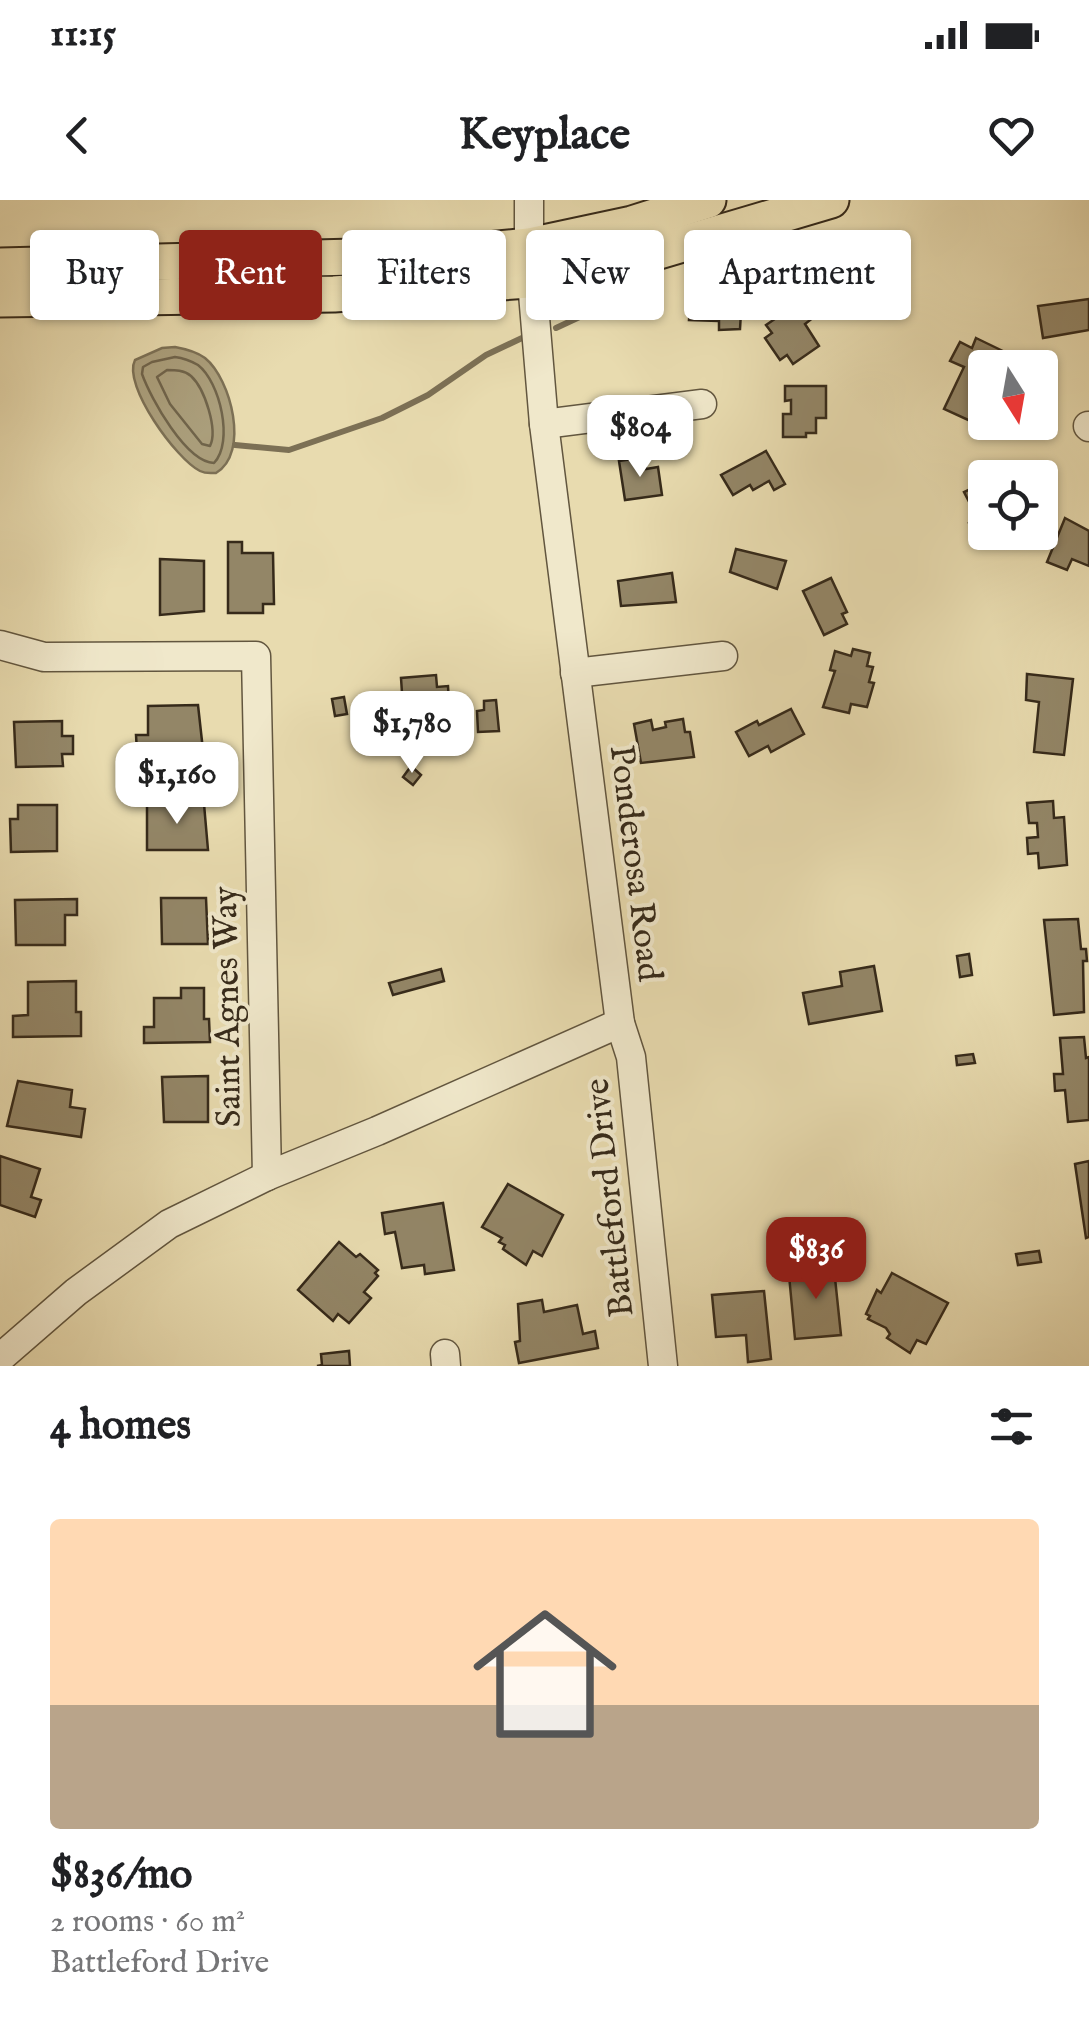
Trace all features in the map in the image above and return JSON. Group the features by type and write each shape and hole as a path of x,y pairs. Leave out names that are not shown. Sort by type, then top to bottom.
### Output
{"main road":[{"path":"616,230 708,200"},
{"path":"664,249 831,200"},
{"path":"0,266 382,257 526,263"},
{"path":"0,299 334,294 526,264"}],"street":[{"name":"Ponderosa Road","path":"529,200 530,230"},
{"name":"Ponderosa Road","path":"0,1358 76,1292 169,1224 267,1176 620,1024 544,424 536,320"},
{"path":"544,424 702,404"},
{"name":"Saint Agnes Way","path":"0,645 44,657 256,656 267,1176"},
{"path":"575,673 723,656"},
{"name":"Battleford Drive","path":"620,1024 631,1058 663,1366"}],"water":[{"path":"175,347 205,358 229,398 232,450 216,473 200,471 178,453 154,421 136,386 135,360 162,348"}],"building":[{"path":"1089,299 1089,330 1043,338 1038,306"},
{"path":"689,320 741,320 740,329 719,330 719,321"},
{"path":"773,320 810,320 805,324 819,346 793,364 787,355 780,360 765,338 772,333 766,325"},
{"path":"976,338 1001,350 968,350 968,420 944,409 964,367 950,361 960,342 972,348"},
{"path":"785,386 826,386 826,418 816,418 816,433 783,437 783,414 791,414 791,400 785,401"},
{"path":"766,451 785,484 774,490 769,481 753,490 750,485 733,495 721,475"},
{"path":"645,460 646,469 658,467 662,495 625,500 619,461"},
{"path":"1065,518 1089,531 1089,566 1072,559 1067,570 1047,562 1052,550 1058,550 1058,535"},
{"path":"228,542 242,542 242,553 273,553 274,604 263,604 263,613 228,613"},
{"path":"736,549 786,561 777,589 730,572"},
{"path":"160,559 204,561 204,611 160,615"},
{"path":"672,573 676,602 621,606 618,581"},
{"path":"831,578 847,612 842,614 847,624 824,635 803,591"},
{"path":"853,649 870,653 867,666 873,667 869,682 874,683 867,707 851,704 849,713 823,707 835,671 830,670 835,651 851,656"},
{"path":"1027,674 1073,679 1064,755 1034,752 1039,702 1026,700"},
{"path":"436,675 437,687 448,686 450,722 415,724 414,708 403,708 401,678"},
{"path":"344,697 347,714 335,716 332,699"},
{"path":"496,700 499,731 478,732 477,711 484,710 484,701"},
{"path":"198,705 203,750 137,752 136,735 148,735 148,706"},
{"path":"791,709 804,734 771,752 768,746 749,756 736,732"},
{"path":"683,719 685,732 690,732 694,757 641,763 634,724 651,720 653,730 666,727 665,722"},
{"path":"62,721 62,736 73,736 73,754 62,754 63,766 16,767 14,722"},
{"path":"411,766 421,775 413,785 403,777"},
{"path":"1053,801 1054,818 1064,817 1067,865 1039,868 1038,853 1028,854 1027,838 1038,837 1037,823 1029,823 1027,803"},
{"path":"147,804 204,804 208,850 147,850"},
{"path":"18,805 57,805 57,851 11,852 10,819 18,819"},
{"path":"161,898 206,898 208,944 162,944"},
{"path":"77,899 77,915 65,915 65,945 16,945 15,900"},
{"path":"1078,919 1081,949 1086,949 1087,961 1083,961 1084,1012 1054,1015 1044,920"},
{"path":"969,954 972,975 960,977 957,956"},
{"path":"874,966 882,1011 809,1024 803,993 842,986 840,972"},
{"path":"441,969 444,981 393,995 389,983"},
{"path":"76,981 81,1036 13,1037 13,1016 28,1015 28,982"},
{"path":"181,988 204,988 204,1019 209,1019 210,1042 144,1043 144,1027 154,1027 154,998 181,998"},
{"path":"1084,1037 1086,1058 1089,1057 1089,1120 1068,1122 1065,1090 1055,1091 1054,1074 1063,1074 1060,1038"},
{"path":"973,1054 975,1063 957,1065 956,1056"},
{"path":"208,1076 208,1122 164,1122 162,1077"},
{"path":"18,1081 72,1090 70,1107 85,1109 81,1137 7,1126"},
{"path":"0,1156 40,1169 31,1197 41,1200 35,1217 0,1205"},
{"path":"1089,1161 1089,1237 1086,1238 1075,1164"},
{"path":"508,1184 563,1215 542,1256 533,1251 526,1265 503,1249 505,1245 499,1242 502,1238 482,1227"},
{"path":"443,1203 454,1270 425,1274 424,1265 402,1268 395,1232 385,1234 382,1213"},
{"path":"339,1242 378,1270 378,1276 364,1292 371,1298 349,1323 338,1314 333,1321 298,1290"},
{"path":"1039,1251 1041,1262 1018,1265 1016,1254"},
{"path":"833,1259 841,1335 795,1339 789,1275 816,1273 815,1260"},
{"path":"892,1273 948,1303 926,1344 917,1340 910,1353 887,1338 890,1334 886,1328 866,1314 877,1290 881,1293"},
{"path":"764,1291 771,1359 748,1362 746,1335 716,1337 712,1295"},
{"path":"542,1300 544,1312 577,1305 583,1334 595,1331 598,1348 519,1363 515,1342 520,1341 518,1304"},
{"path":"349,1351 350,1366 317,1366 322,1365 321,1354"}],"waterway":[{"path":"556,328 573,320"},
{"path":"235,445 289,450 382,418 428,395 486,355 522,338"}]}
